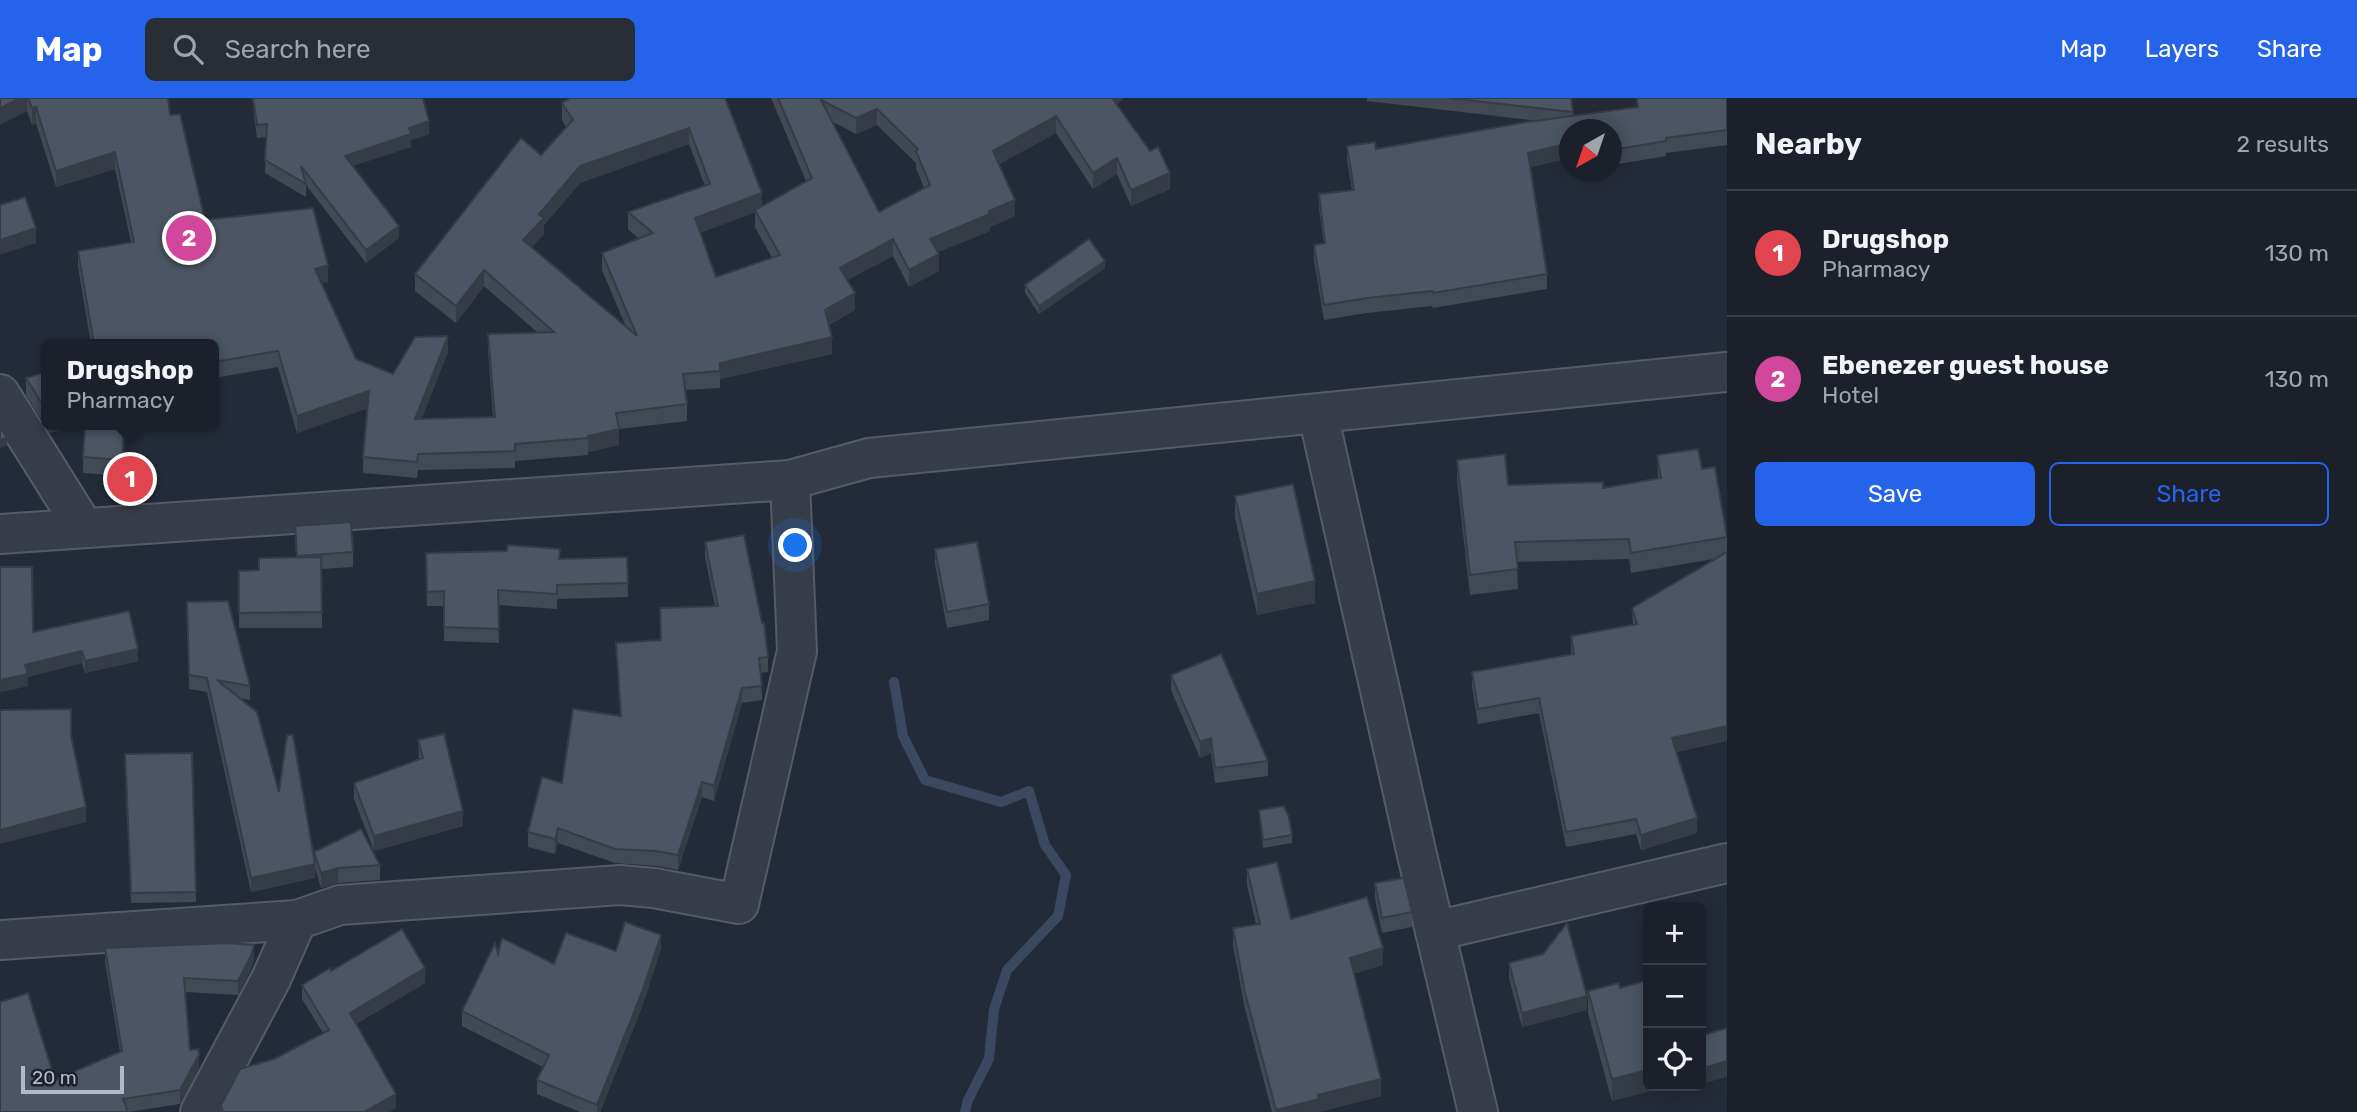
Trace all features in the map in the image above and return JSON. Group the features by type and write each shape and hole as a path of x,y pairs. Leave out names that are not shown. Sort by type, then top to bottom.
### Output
{"street":[{"path":"0,534 790,480 869,458 1727,372"},
{"path":"0,394 84,528"},
{"path":"1318,414 1478,1112"},
{"path":"0,940 297,920 340,905 620,885 654,888 739,904 797,651 790,480"},
{"path":"1435,931 1727,863"},
{"path":"200,1112 271,979 297,920"}],"building":[{"path":"0,98 20,98 0,108"},
{"path":"28,98 168,98 170,115 180,114 205,220 313,208 328,265 315,269 356,359 393,374 415,337 448,336 415,419 495,417 488,334 554,332 484,270 456,306 415,274 521,138 541,155 573,120 562,103 570,98 725,98 762,193 695,218 716,277 780,255 755,210 812,178 778,98 1112,98 1150,151 1158,147 1170,173 1131,190 1117,158 1093,173 1056,116 993,151 1015,200 989,211 990,214 930,239 939,254 909,270 893,239 840,268 855,293 825,310 832,337 720,363 720,371 683,374 687,404 616,413 619,429 588,438 515,444 515,451 418,454 417,462 363,457 369,391 297,416 278,351 219,361 219,339 93,339 78,251 134,242 115,152 56,171 36,107 32,108","holes":["821,100 856,118 877,109 918,149 916,151 930,185 879,212","689,128 710,184 628,212 653,233 602,253 637,336 523,240 544,218 539,214 580,166"]},
{"path":"253,98 423,98 429,121 409,128 411,134 345,156 399,226 366,250 301,166 306,184 265,160 267,124 257,125"},
{"path":"1449,98 1571,98 1573,112"},
{"path":"1637,98 1727,98 1727,130 1666,138 1666,141 1622,148 1622,119 1559,119 1559,146 1528,153 1547,274 1433,293 1367,298 1324,305 1314,245 1325,243 1319,194 1354,190 1347,146 1375,142 1376,149 1521,123 1638,107"},
{"path":"25,197 36,228 0,240 0,205"},
{"path":"1089,239 1105,261 1039,306 1025,285"},
{"path":"41,374 41,402 26,378"},
{"path":"0,427 7,438 0,440"},
{"path":"85,430 124,430 122,460 83,457"},
{"path":"1698,449 1702,469 1715,467 1727,537 1631,553 1629,539 1515,542 1518,569 1470,575 1457,460 1505,454 1508,485 1603,482 1603,488 1661,478 1657,455"},
{"path":"1293,484 1315,581 1257,594 1235,496"},
{"path":"351,522 353,552 297,556 295,526"},
{"path":"744,535 764,623 768,657 759,658 762,686 742,688 714,786 702,782 678,855 615,849 558,828 555,839 528,832 542,777 562,783 573,709 621,716 616,643 661,640 660,608 718,606 705,542"},
{"path":"977,542 989,604 947,612 935,549"},
{"path":"508,545 560,549 559,559 627,557 628,583 557,585 557,594 498,590 499,629 444,627 444,591 427,592 426,553 507,551"},
{"path":"1727,552 1727,726 1672,738 1697,818 1641,835 1636,819 1566,832 1539,698 1478,709 1472,672 1574,654 1571,636 1637,624 1632,608"},
{"path":"321,557 322,612 239,613 239,571 259,570 259,558"},
{"path":"0,567 32,567 33,632 129,611 138,649 85,661 82,651 25,665 28,674 0,680"},
{"path":"228,601 250,686 217,680 257,712 279,792 287,735 293,735 315,864 251,878 207,678 189,675 187,602"},
{"path":"1221,654 1268,761 1215,768 1211,738 1200,742 1171,675"},
{"path":"71,709 71,735 86,807 0,830 0,710"},
{"path":"444,734 463,811 374,836 354,783 423,758 418,740"},
{"path":"192,753 196,892 131,893 125,754"},
{"path":"1284,806 1292,835 1263,840 1259,810"},
{"path":"361,829 380,865 338,868 321,873 314,852"},
{"path":"1277,862 1291,919 1367,897 1383,948 1350,958 1381,1079 1318,1095 1319,1099 1276,1110 1245,993 1233,928 1260,924 1247,869"},
{"path":"1404,878 1412,912 1382,918 1375,883"},
{"path":"625,922 661,935 642,992 597,1105 537,1080 549,1055 462,1011 495,943 498,954 502,938 554,964 566,933 616,951"},
{"path":"1567,923 1587,996 1522,1013 1509,963 1543,954"},
{"path":"402,929 425,968 350,1013 396,1094 364,1112 223,1112 221,1105 240,1069 274,1059 329,1030 302,985"},
{"path":"227,943 254,945 238,981 184,978 190,1050 198,1049 199,1055 180,1090 123,1099 128,1112 0,1112 0,1002 28,993 55,1080 122,1051 105,948"},
{"path":"1643,981 1643,1071 1612,1079 1588,991 1619,983 1620,988"},
{"path":"1727,1028 1727,1061 1706,1067 1706,1034"}],"waterway":[{"path":"894,682 903,736 925,780 1001,802 1029,791 1045,845 1066,875 1058,916 1007,970 994,1009 989,1059 968,1100 965,1112"}],"place":[{"name":"Ebenezer guest house","path":"189,238"},
{"name":"Drugshop","path":"130,479"}]}
